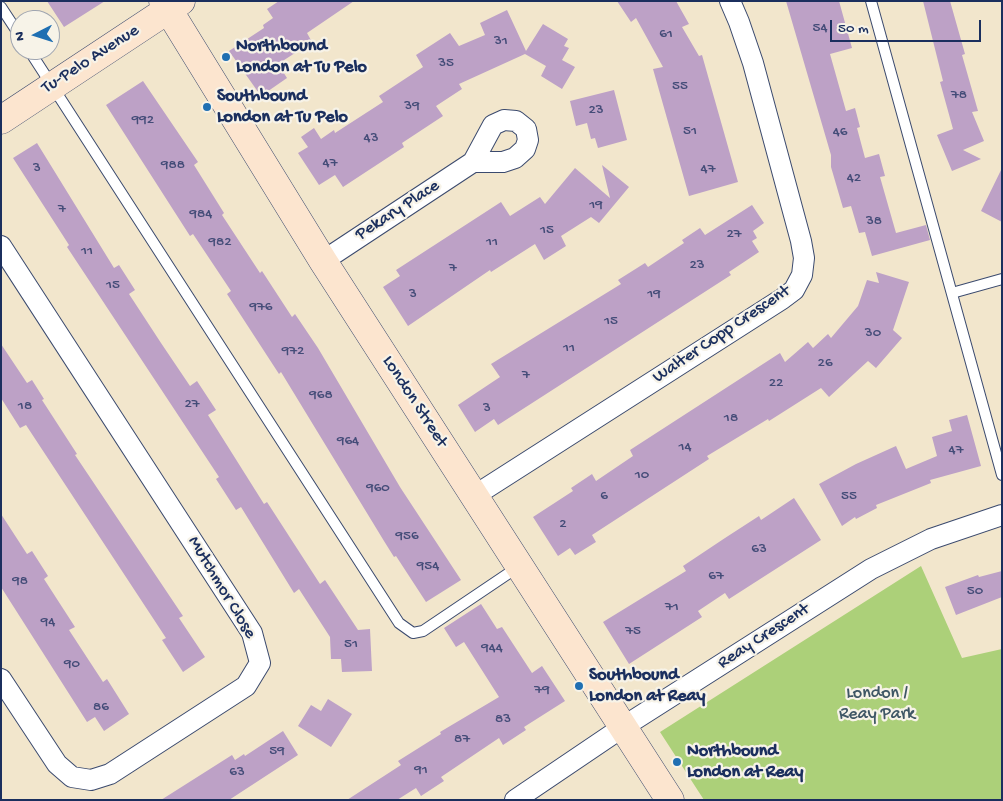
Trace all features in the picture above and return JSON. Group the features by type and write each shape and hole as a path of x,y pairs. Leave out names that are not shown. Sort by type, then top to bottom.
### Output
{"street":[{"name":"Walter Copp Crescent","path":"474,496 782,299 794,290 802,275 804,258 802,241 752,63 730,1"},
{"name":"London Street","path":"171,4 323,261 670,800"},
{"name":"Tu-Pelo Avenue","path":"1,120 171,4"},
{"name":"Pekary Place","path":"323,261 473,162"},
{"name":"Mutchmor Close","path":"1,246 252,634 260,662 246,686 110,774 91,780 72,777 56,764 1,679"},
{"name":"Reay Crescent","path":"515,800 623,728 889,559 954,530 1002,515"}],"lane":[{"path":"871,1 1002,475"},
{"path":"1,7 10,21"},
{"path":"35,60 398,623 413,633 423,631 519,566"},
{"path":"952,293 1002,279"}],"green space":[{"name":"London / Reay Park","path":"921,566 962,658 1002,649 1002,800 704,800 660,732"}],"building":[{"path":"47,1 105,1 64,27 60,21 60,10 53,10"},
{"path":"279,1 354,1 307,33 312,42 278,64 287,78 261,96 229,51 264,28 263,25 273,18 267,9"},
{"path":"617,1 676,1 689,24 682,27 699,56 702,55 738,182 689,196 653,69 663,67 636,18 631,22"},
{"path":"786,1 839,1 852,48 830,54 846,111 855,108 860,127 857,128 865,158 879,154 885,176 880,177 896,233 926,225 930,240 872,256 865,232 859,233 851,206 843,208 831,167 831,155"},
{"path":"923,1 950,1 965,54 962,55 978,111 972,112 984,141 963,150 981,159 952,171 937,135 953,129 940,82 943,81"},
{"path":"507,10 526,51 543,24 568,39 564,46 569,48 562,60 575,67 562,89 541,76 546,66 525,54 459,84 462,89 436,106 443,116 402,143 404,147 343,187 335,175 319,185 298,153 308,147 301,137 314,128 321,139 334,130 335,133 383,102 379,96 423,67 416,55 450,33 459,46 485,35 480,23"},
{"path":"143,81 198,162 194,165 224,213 222,215 260,273 262,271 292,317 295,314 318,348 400,487 461,580 426,602 396,556 394,557 281,372 279,374 227,294 231,291 193,234 190,236 106,105"},
{"path":"614,90 627,140 598,148 595,138 591,139 587,123 576,126 570,101"},
{"path":"37,143 114,268 119,265 135,290 129,294 161,343 190,386 197,381 216,410 208,415 264,504 267,502 320,584 325,580 358,630 370,629 372,671 342,672 341,659 331,659 330,637 299,589 294,593 241,507 236,510 216,479 219,477 67,247 69,245 13,158"},
{"path":"602,165 629,187 599,223 591,217 561,236 566,246 544,260 535,244 491,272 490,270 408,326 383,287 400,276 396,270 501,202 510,216 540,197 545,204 575,168 610,198"},
{"path":"1002,168 1002,222 981,211"},
{"path":"752,205 764,223 753,231 757,238 752,241 759,252 729,272 731,275 498,425 494,419 475,432 458,405 500,377 491,364 621,284 618,280 645,263 648,267 684,243 682,240 700,228 705,235"},
{"path":"876,272 909,282 893,330 902,338 876,368 868,361 829,397 821,388 769,421 768,419 707,456 709,459 592,535 596,542 575,555 570,548 558,556 533,517 573,491 571,488 592,474 596,481 633,456 630,450 780,353 785,362 808,342 813,348 828,334 831,338 858,306 867,280 879,283"},
{"path":"1,344 27,383 32,380 44,399 42,400 77,454 75,455 183,616 179,618 205,657 183,672 162,640 166,638 26,425 20,428 1,398"},
{"path":"967,415 981,466 930,480 931,483 876,505 877,508 856,519 855,517 842,526 819,484 856,464 896,446 906,469 937,456 932,437 952,431 949,420"},
{"path":"794,498 821,540 729,599 725,593 698,611 702,617 629,664 603,622 686,571 683,566 725,538 759,516 761,520"},
{"path":"1,514 27,554 32,551 48,576 44,579 75,627 69,630 103,682 107,679 129,714 104,731 95,717 87,722 1,587"},
{"path":"1002,571 1002,597 956,615 945,587 978,575 979,577"},
{"path":"481,604 497,629 502,627 532,673 542,666 565,701 524,727 526,730 503,745 499,738 441,777 444,781 421,796 416,788 397,800 347,800 401,765 398,761 441,734 440,732 499,697 464,642 456,647 444,628"},
{"path":"328,699 352,714 331,747 298,726 311,705 321,711"},
{"path":"283,731 298,755 229,800 161,800 232,755 235,760 244,754 245,756"}],"place":[{"name":"Northbound London at Tu Pelo","path":"226,57"},
{"name":"Southbound London at Tu Pelo","path":"207,107"},
{"name":"Southbound London at Reay","path":"579,686"},
{"name":"Northbound London at Reay","path":"677,762"}]}
